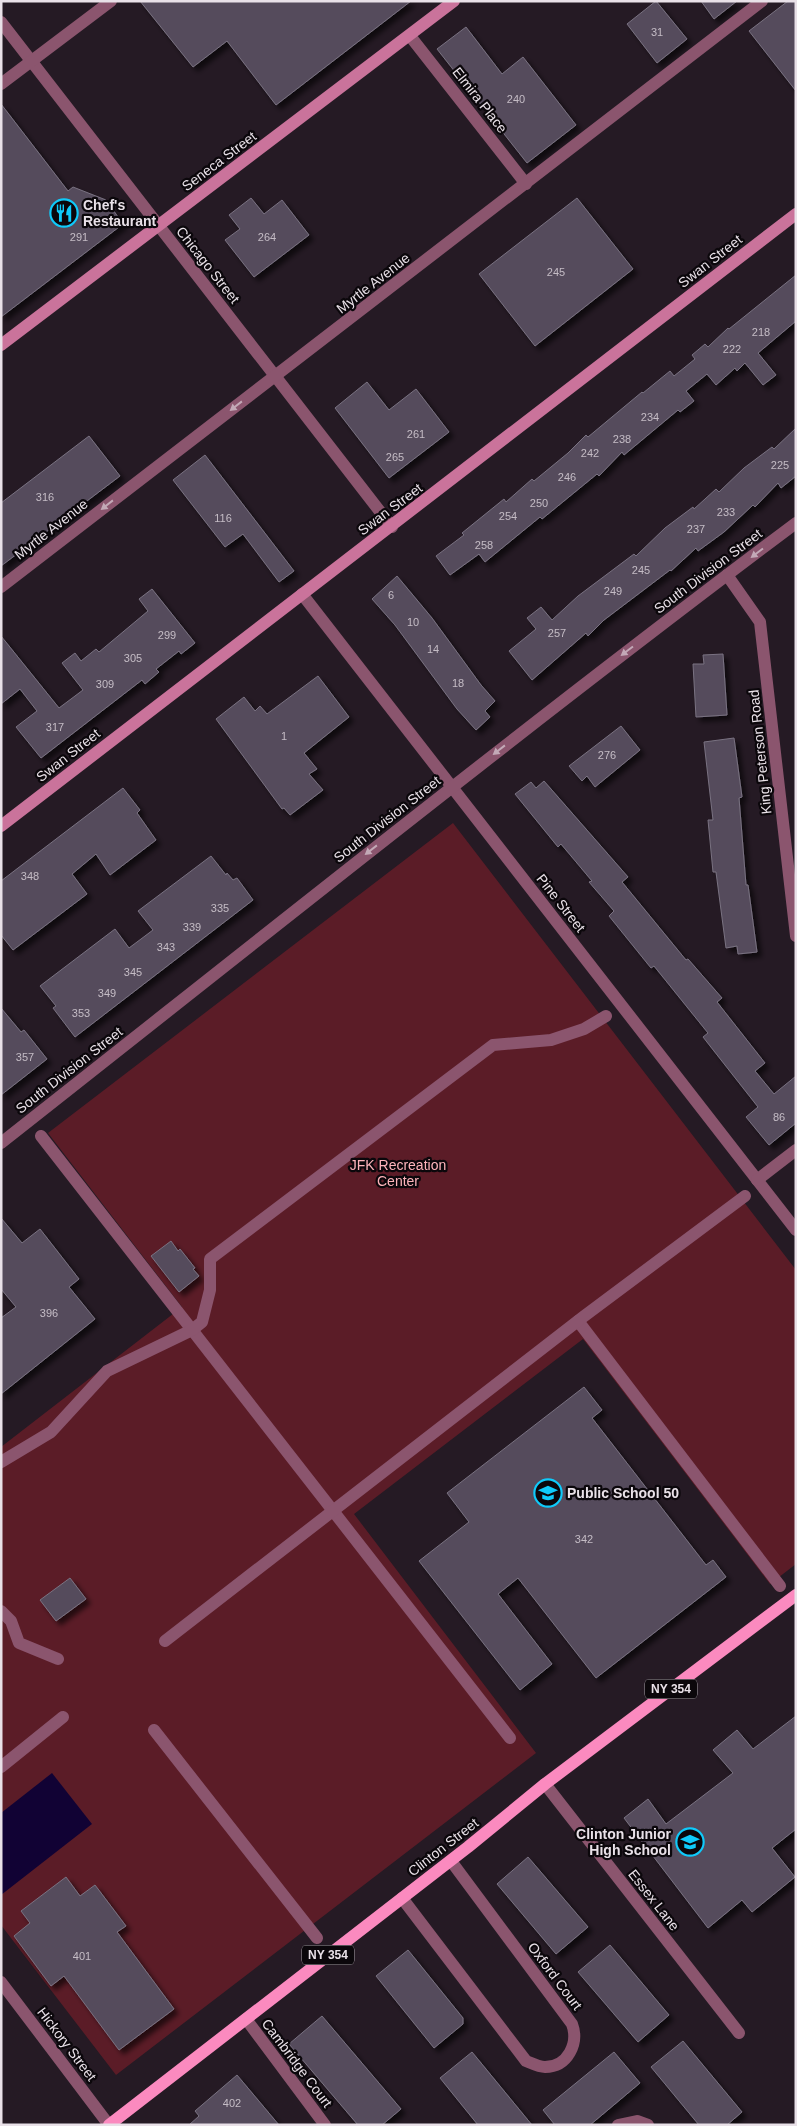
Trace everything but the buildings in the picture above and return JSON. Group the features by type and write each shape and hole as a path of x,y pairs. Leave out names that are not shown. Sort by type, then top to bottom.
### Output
{"main road":[{"name":"Seneca Street","path":"1,345 454,1"},
{"name":"Swan Street","path":"1,826 392,527 796,214"},
{"name":"Clinton Street","path":"109,2125 451,1861 545,1784 796,1595"}],"street":[{"path":"1,84 111,1"},
{"name":"Myrtle Avenue","path":"1,587 762,1"},
{"name":"Chicago Street","path":"1,22 392,527"},
{"name":"Elmira Place","path":"410,36 526,184"},
{"name":"South Division Street","path":"1,1143 452,787 796,524"},
{"name":"King Peterson Road","path":"727,575 760,622 796,936"},
{"name":"Pine Street","path":"302,594 796,1230"},
{"path":"1,1462 52,1432 107,1372 192,1330 202,1322 210,1290 210,1258 493,1045 551,1040 584,1029 606,1016"},
{"path":"41,1136 510,1738"},
{"path":"757,1180 796,1150"},
{"path":"165,1641 578,1321 745,1196"},
{"path":"578,1321 780,1586"},
{"path":"1,1611 10,1622 18,1643 58,1659"},
{"path":"1,1767 63,1717"},
{"path":"154,1730 316,1938"},
{"name":"Essex Lane","path":"545,1784 739,2034"},
{"name":"Oxford Court","path":"402,1898 526,2061 543,2067 553,2066 563,2060 572,2049 575,2035 572,2024 451,1861"},
{"name":"Hickory Street","path":"1,1982 109,2125"},
{"name":"Cambridge Court","path":"246,2019 324,2125"},
{"path":"618,2125 637,2121 648,2125"}],"green space":[{"name":"JFK Recreation Center","path":"453,823 796,1270 796,1564 770,1584 583,1339 354,1514 536,1753 116,2075 1,1925 1,1447 182,1307 48,1133"}],"shaded area":[{"path":"52,1773 92,1824 1,1895 1,1813"}],"place":[{"name":"Chef's Restaurant","path":"64,213"},
{"name":"Public School 50","path":"548,1493"},
{"name":"Clinton Junior High School","path":"690,1842"}]}
